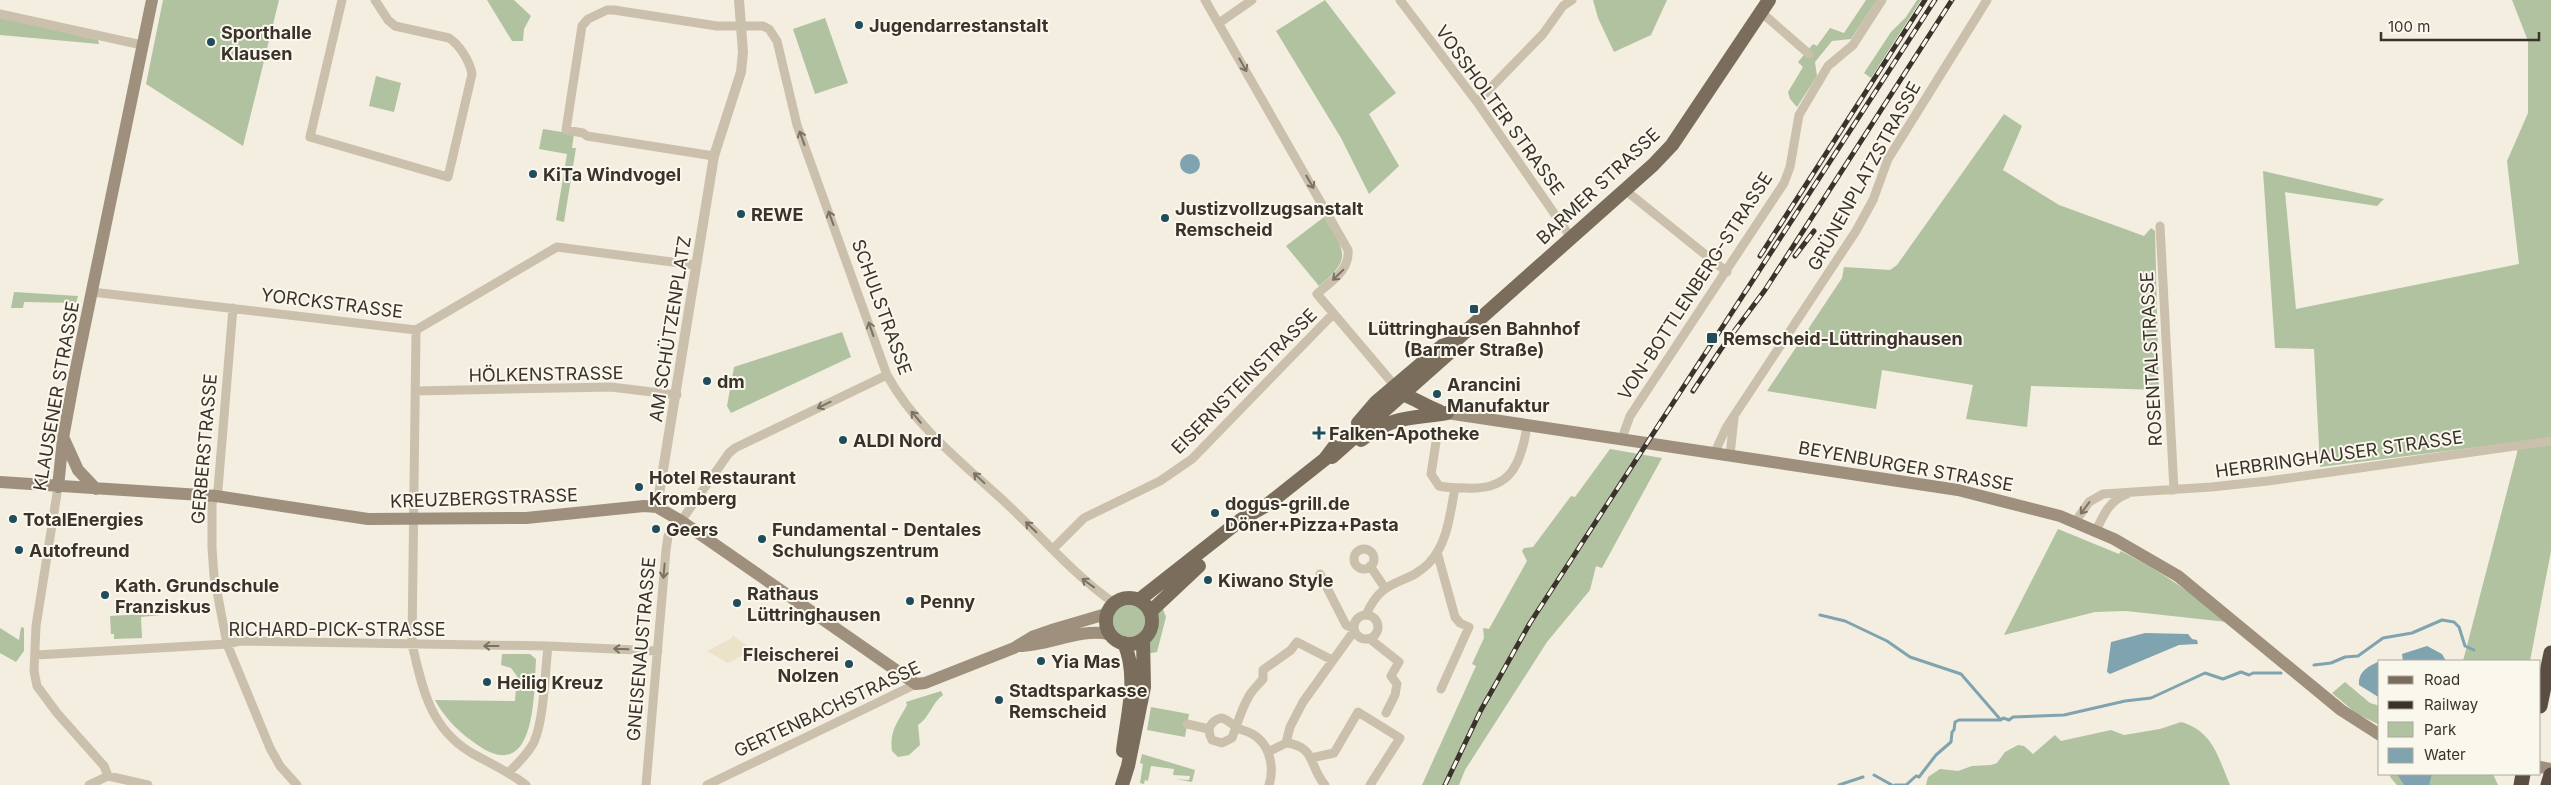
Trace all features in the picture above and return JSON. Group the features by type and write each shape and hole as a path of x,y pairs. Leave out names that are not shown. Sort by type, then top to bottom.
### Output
{"highway":[{"path":"2541,701 2551,653"},
{"path":"2548,785 2551,775"}],"main road":[{"name":"KLAUSENER STRASSE","path":"58,487 63,438 152,0"},
{"name":"BARMER STRASSE","path":"1139,600 1242,519 1262,509 1329,458 1442,346 1454,342 1625,190 1672,145 1770,0"},
{"path":"1398,390 1418,400 1428,408 1447,414"},
{"path":"1398,390 1407,407 1424,415"},
{"name":"BEYENBURGER STRASSE","path":"1447,414 1622,438 1958,490 2036,509 2076,522 2159,564 2178,576 2341,710 2378,734"},
{"path":"1329,458 1342,455 1372,431 1387,424 1424,415 1447,414"},
{"path":"63,438 78,470 96,489"},
{"name":"KREUZBERGSTRASSE","path":"0,482 216,496 368,519 526,518 634,506 657,507 679,520 916,684"},
{"name":"BARMER STRASSE","path":"1150,612 1158,602 1248,525 1262,509"},
{"path":"1122,781 1128,766 1144,687 1143,639 1151,624 1150,612 1139,600 1128,598 1110,609 1106,621 1109,634 1124,643 1130,644 1143,639"},
{"name":"GERTENBACHSTRASSE","path":"916,684 931,681 1019,646 1032,637 1110,609"},
{"name":"GERTENBACHSTRASSE","path":"1019,646 1035,646 1092,633 1109,634"},
{"path":"1122,781 1122,764 1132,675 1130,660 1124,643"}],"street":[{"path":"342,0 310,137 448,177 472,74 471,68 456,43 449,38 395,26 388,20 375,0"},
{"name":"AM SCHÜTZENPLATZ","path":"657,507 677,394 695,265 714,156 740,72 742,24 740,0"},
{"path":"1205,0 1348,250 1345,268 1317,294 1398,390"},
{"path":"1219,23 1252,0"},
{"path":"1477,102 1543,34 1563,6 1572,0"},
{"name":"VON-BOTTLENBERG-STRASSE","path":"1622,438 1630,416 1727,272 1784,183 1790,167 1795,126 1799,115 1828,66 1853,45 1882,0"},
{"name":"GRÜNENPLATZSTRASSE","path":"1714,452 1723,433 1856,231 1873,200 1888,159 1987,0"},
{"name":"VOSSHOLTER STRASSE","path":"1405,2 1572,239"},
{"name":"SCHULSTRASSE","path":"714,156 586,136 583,133 566,130 582,26 588,19 610,9 717,26 742,24 762,26 769,29 777,41 797,125 887,375 905,404 924,427 1053,549 1110,609"},
{"path":"1761,12 1809,54"},
{"path":"0,14 142,45"},
{"path":"1625,190 1727,272"},
{"name":"ROSENTALSTRASSE","path":"2160,226 2174,490"},
{"name":"YORCKSTRASSE","path":"92,292 416,330 557,246 695,265"},
{"name":"GERBERSTRASSE","path":"233,308 216,496 212,503 214,576 227,644 270,748 280,766 297,785"},
{"name":"EISERNSTEINSTRASSE","path":"1053,549 1084,518 1160,481 1192,459 1333,314"},
{"path":"416,330 412,519 412,644 424,695 434,718 468,751 509,772 526,785"},
{"name":"GNEISENAUSTRASSE","path":"646,785 668,536 735,448 887,375"},
{"name":"HÖLKENSTRASSE","path":"415,391 611,387 677,394"},
{"name":"GRÜNENPLATZSTRASSE","path":"1730,455 1734,418"},
{"path":"1436,442 1431,474 1439,486 1487,489 1507,477 1516,467 1522,454 1527,426"},
{"name":"HERBRINGHAUSER STRASSE","path":"2076,522 2084,508 2095,497 2110,493 2174,490 2287,478 2551,441"},
{"name":"KLAUSENER STRASSE","path":"58,487 36,626 34,671 37,686 57,713 104,766 108,776"},
{"path":"1366,616 1376,597 1385,588 1424,568 1437,552 1445,535 1455,488"},
{"name":"HERBRINGHAUSER STRASSE","path":"2096,531 2111,504 2118,497 2131,492"},
{"path":"1437,552 1456,617 1460,623 1469,627 1441,689"},
{"path":"1370,566 1385,588"},
{"path":"1320,574 1346,626 1354,630 1360,638 1370,639 1399,662 1391,676 1397,684 1395,695 1386,713"},
{"path":"1286,743 1290,727 1299,709 1354,630 1358,619 1366,616 1374,618 1378,625 1376,634 1370,639"},
{"name":"RICHARD-PICK-STRASSE","path":"36,656 250,641 548,646 658,651"},
{"path":"1270,784 1272,766 1268,752 1259,738 1236,727 1226,719 1220,718 1211,724 1209,729 1212,740 1222,744 1232,738 1236,727 1248,697 1263,679 1263,670 1291,650 1297,642 1332,660"},
{"path":"509,772 525,756 534,742 539,725 548,646"},
{"name":"GERTENBACHSTRASSE","path":"707,785 916,684"},
{"path":"1311,758 1334,753 1358,712 1400,738 1370,785"},
{"path":"1187,724 1209,729"},
{"path":"1268,752 1286,743 1294,744 1310,753 1319,778 1325,785"},
{"path":"88,785 108,776 148,785"}],"green space":[{"name":"Sporthalle Klausen","path":"163,0 279,0 243,146 146,84"},
{"path":"487,0 514,0 531,16 524,29 523,41 512,41"},
{"path":"1325,0 1396,93 1369,114 1399,166 1369,194 1341,138 1276,31"},
{"path":"1593,0 1667,0 1651,35 1614,52 1598,18"},
{"path":"1866,0 1877,0 1851,39 1832,41 1815,62 1817,76 1797,107 1790,99 1788,92 1803,67 1798,62 1813,44 1817,46 1830,28 1844,33"},
{"path":"1917,0 1921,0 1871,78 1864,73 1891,32 1906,17"},
{"path":"2512,0 2551,0 2551,551 2530,660 2463,660 2517,453 2518,442 2320,467 2314,349 2275,348 2263,171 2384,199 2377,206 2285,192 2296,309 2519,264 2507,161 2528,113 2528,41"},
{"path":"0,17 98,40 99,44 0,35"},
{"path":"825,18 848,83 815,94 793,29"},
{"path":"376,76 401,83 394,112 369,106"},
{"path":"2004,114 2022,126 2003,170 2059,205 2144,236 2151,228 2155,231 2159,390 2031,386 2027,427 1966,419 1973,385 1882,370 1876,409 1767,391 1842,278 1844,267 1890,270 1897,265"},
{"path":"543,129 574,134 572,148 576,148 564,222 556,220 567,154 539,149"},
{"path":"1324,217 1337,238 1342,254 1337,268 1319,286 1286,246"},
{"path":"14,292 78,296 76,303 24,302 23,308 11,308"},
{"path":"842,332 851,357 731,413 727,406 734,367"},
{"path":"1610,449 1662,458 1602,568 1596,566 1590,590 1547,642 1465,770 1459,785 1422,785 1476,666 1472,664 1484,638 1483,628 1489,629 1527,561 1522,551 1524,548 1533,547 1571,496 1575,497"},
{"path":"2058,529 2119,554 2121,551 2176,584 2227,622 2126,611 2095,612 2004,635"},
{"path":"1161,604 1166,617 1157,652 1146,654"},
{"path":"1129,605 1140,610 1145,621 1140,632 1129,637 1118,632 1113,621 1118,610"},
{"path":"161,613 161,615 141,617 142,638 114,639 114,634 111,634 110,616"},
{"path":"21,627 24,628 24,651 16,662 0,653 0,628 19,640"},
{"path":"502,654 530,654 536,659 532,712 528,730 522,744 512,753 498,755 479,746 460,731 444,714 435,700 515,701 517,676 511,668 501,665"},
{"path":"2345,682 2370,703 2378,705 2378,724 2357,714 2332,693"},
{"path":"941,691 943,695 918,725 920,745 909,755 898,757 892,751 891,744 893,732 907,705 906,702"},
{"path":"1151,707 1189,714 1185,737 1147,730"},
{"path":"2181,722 2192,726 2200,732 2213,746 2230,785 1926,785 1928,777 1940,769 1958,771 1972,766 1991,765 1997,763 2005,752 2018,745 2024,746 2033,754 2055,735 2061,741 2111,730 2124,735 2160,729"},
{"path":"1142,754 1195,770 1192,782 1176,779 1189,780 1190,776 1173,775 1174,769 1151,766 1148,781 1145,780 1144,784 1140,783 1143,764 1140,763"},
{"path":"2391,775 2492,775 2498,785 2397,785 2390,777"}],"shaded area":[{"path":"732,635 752,649 751,651 728,663 707,651 732,638"}],"water":[{"path":"1186,154 1194,154 1200,160 1200,168 1194,174 1186,174 1180,168 1180,160"},
{"path":"2145,633 2188,634 2192,639 2197,640 2198,644 2179,645 2110,674 2107,672 2111,642"},
{"path":"2427,646 2442,654 2445,660 2403,660 2402,654"},
{"path":"2378,662 2378,697 2359,685 2360,676 2368,667"},
{"path":"2398,775 2432,775 2429,785 2404,785"}],"waterway":[{"path":"1820,615 1845,621 1887,641 1910,657 1961,674 2000,719"},
{"path":"2314,665 2331,663 2345,657 2358,656 2383,638 2412,633 2442,620 2454,622 2459,627 2465,646 2474,650"},
{"path":"1895,785 1906,785 1916,776 1919,777 1936,755 1951,742 1955,722 1959,720 2001,720 2003,718 2009,720 2013,717 2064,715 2125,701 2151,698 2205,673 2223,679 2241,672 2249,675 2253,673 2281,673"},
{"path":"1874,775 1892,785"},
{"path":"1839,785 1863,777"}],"railway":[{"path":"1760,256 1925,0"},
{"path":"1445,785 1481,710 1530,623 1935,0"},
{"path":"1693,391 1721,349 1765,290 1952,0"},
{"path":"1795,256 1814,231"}],"place":[{"name":"Jugendarrestanstalt","path":"859,25"},
{"name":"Sporthalle Klausen","path":"211,42"},
{"name":"KiTa Windvogel","path":"533,174"},
{"name":"REWE","path":"741,214"},
{"name":"Justizvollzugsanstalt Remscheid","path":"1165,218"},
{"name":"Lüttringhausen Bahnhof (Barmer Straße)","path":"1474,309"},
{"name":"Remscheid-Lüttringhausen","path":"1712,338"},
{"name":"dm","path":"707,381"},
{"name":"Arancini Manufaktur","path":"1437,394"},
{"name":"Falken-Apotheke","path":"1319,433"},
{"name":"ALDI Nord","path":"843,440"},
{"name":"Hotel Restaurant Kromberg","path":"639,487"},
{"name":"dogus-grill.de Döner+Pizza+Pasta","path":"1215,513"},
{"name":"TotalEnergies","path":"13,519"},
{"name":"Geers","path":"656,529"},
{"name":"Fundamental - Dentales Schulungszentrum","path":"762,539"},
{"name":"Autofreund","path":"19,550"},
{"name":"Kiwano Style","path":"1208,580"},
{"name":"Kath. Grundschule Franziskus","path":"105,595"},
{"name":"Penny","path":"910,601"},
{"name":"Rathaus Lüttringhausen","path":"737,603"},
{"name":"Yia Mas","path":"1041,661"},
{"name":"Fleischerei Nolzen","path":"849,664"},
{"name":"Heilig Kreuz","path":"487,682"},
{"name":"Stadtsparkasse Remscheid","path":"999,700"}]}
